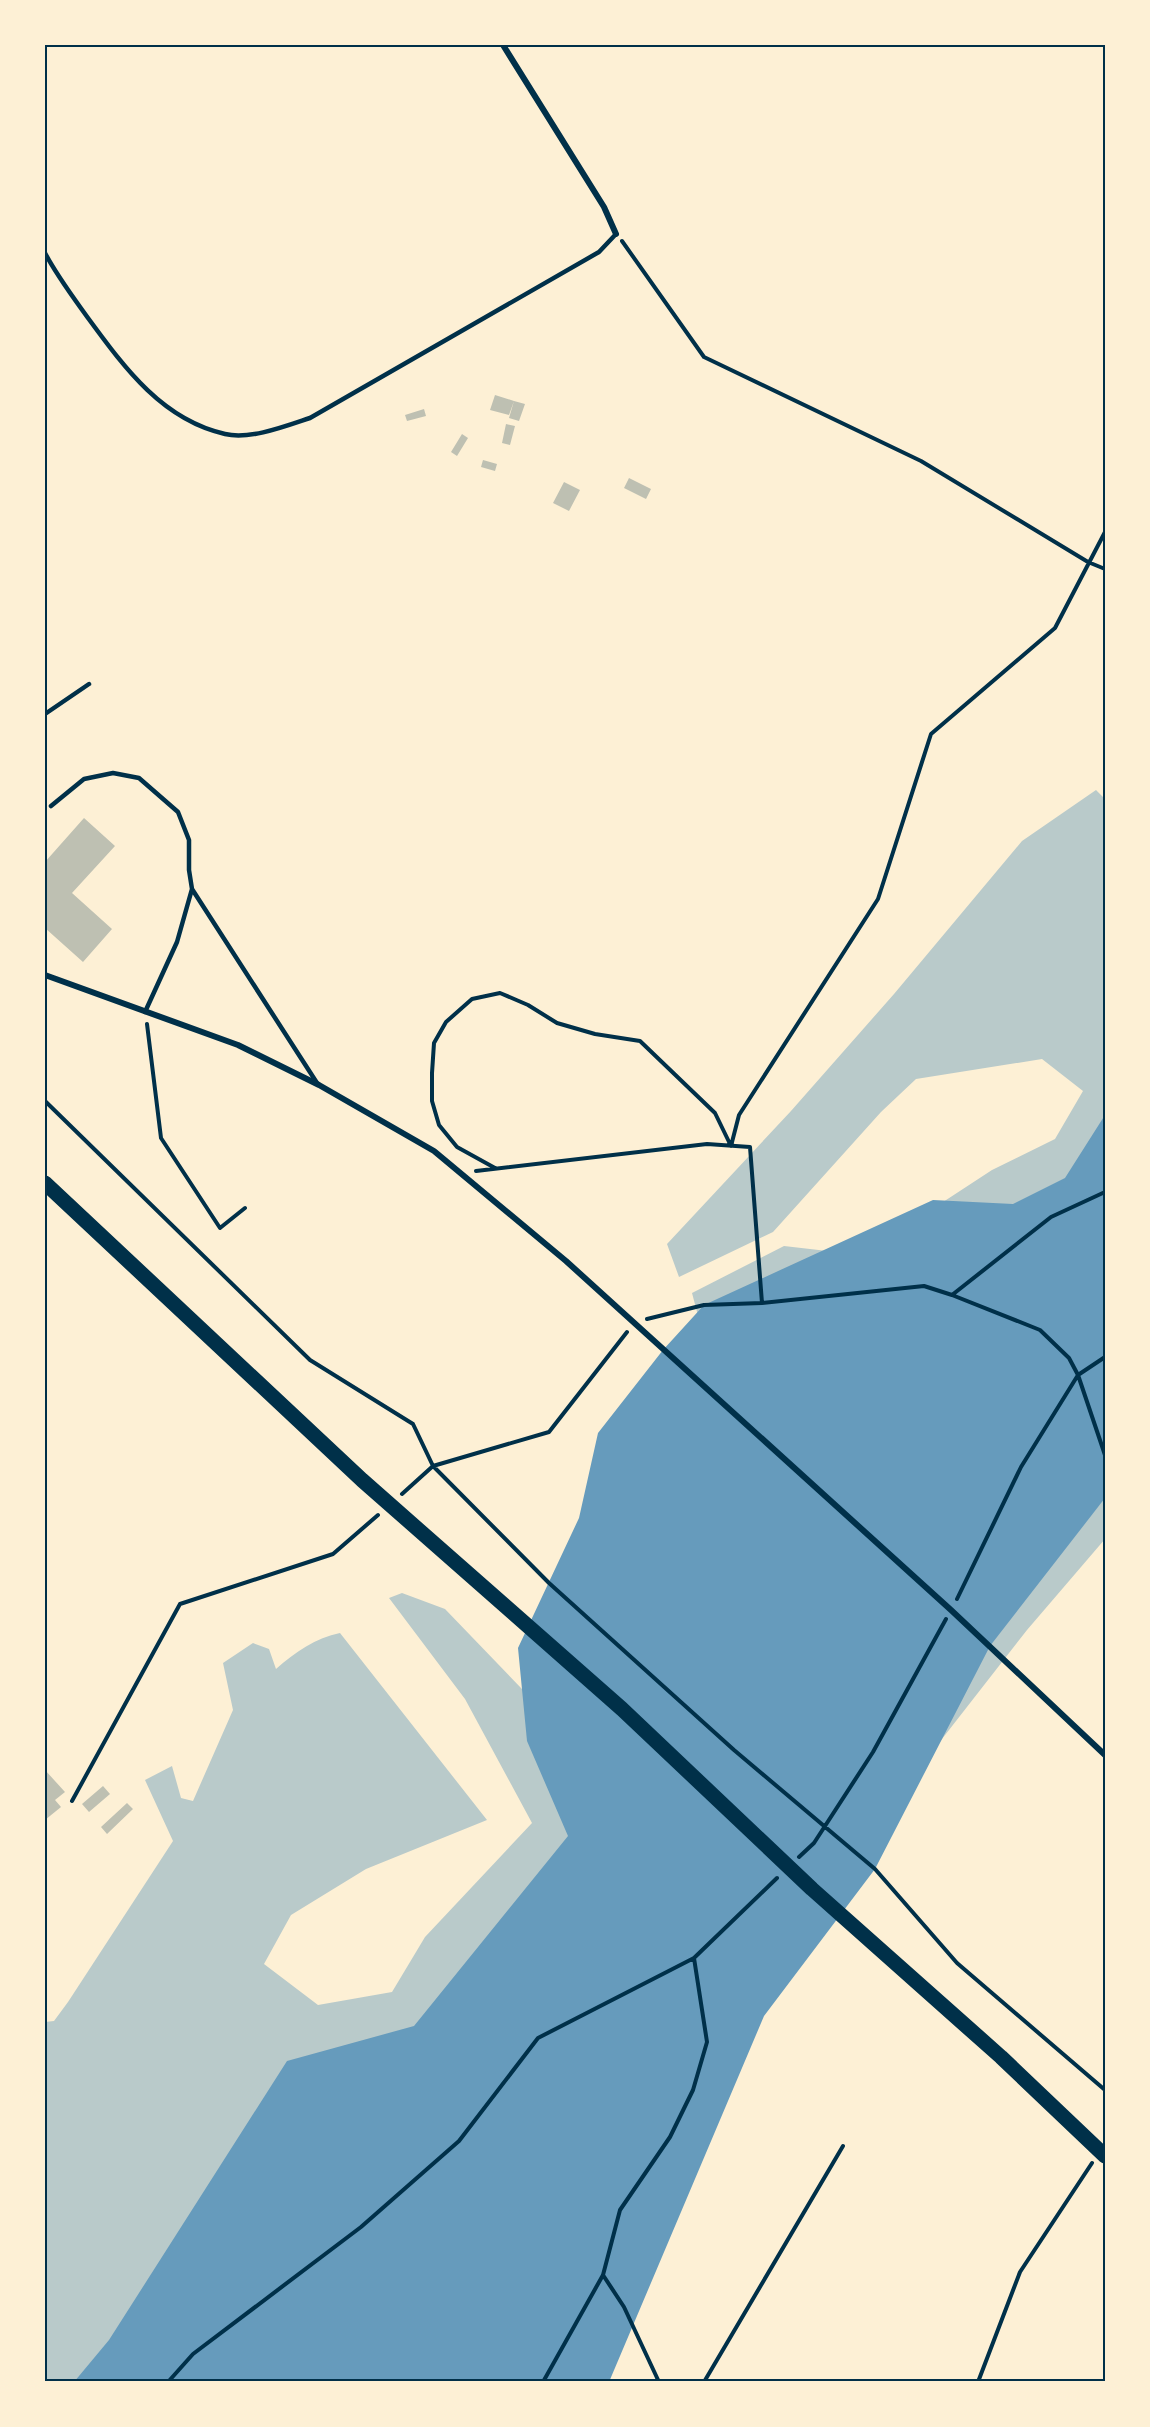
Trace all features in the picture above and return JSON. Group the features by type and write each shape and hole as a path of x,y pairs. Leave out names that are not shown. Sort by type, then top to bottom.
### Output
{"highway":[{"path":"45,1183 362,1480 622,1709 812,1890 1001,2056 1102,2154"}],"street":[{"path":"503,45 604,207 616,234"},
{"path":"45,975 237,1046 318,1085 434,1151 566,1261 951,1610 1105,1755"}],"lane":[{"path":"45,253 55,272 114,353 148,393 180,417 226,435 268,432 310,418 599,252 616,234"},
{"path":"45,714 89,684"},
{"path":"51,806 84,779 113,773 139,778 177,812 189,840 189,870 192,889 318,1085"},
{"path":"145,1012 177,942 192,889"}],"path":[{"path":"616,234 704,357 921,461 1088,562 1105,569"},
{"path":"731,1146 739,1114 878,898 931,734 1055,628 1105,532"},
{"path":"495,1168 457,1147 439,1125 432,1101 432,1073 434,1043 446,1022 472,999 500,993 528,1005 557,1023 595,1034 640,1041 715,1113 731,1146"},
{"path":"145,1012 161,1138 220,1228 245,1208"},
{"path":"45,1101 310,1360 413,1424 433,1466 549,1583 734,1750 875,1869 957,1963 1105,2090"},
{"path":"460,1173 707,1144 750,1147 762,1303"},
{"path":"952,1295 1051,1217 1105,1192"},
{"path":"400,1495 433,1466 549,1432 634,1323 704,1305 762,1303 924,1286 1040,1330 1069,1358 1078,1375 1105,1455"},
{"path":"72,1801 180,1604 333,1554 383,1510"},
{"path":"168,2382 193,2354 361,2227 459,2141 538,2038 694,1958"},
{"path":"704,2382 843,2146"},
{"path":"978,2382 1020,2272 1102,2154"},
{"path":"603,2276 624,2307 659,2382"}],"shaded area":[{"path":"1096,790 1105,799 1105,1539 1027,1630 896,1798 750,1992 590,2382 45,2382 45,2022 54,2021 68,2002 173,1841 145,1780 172,1766 181,1798 193,1801 233,1710 223,1663 253,1643 269,1649 276,1669 306,1646 340,1633 487,1820 366,1869 291,1915 264,1964 318,2005 392,1992 425,1937 532,1823 465,1699 389,1598 402,1593 445,1609 599,1769 706,1346 692,1293 784,1246 862,1255 992,1170 1055,1139 1083,1091 1042,1059 916,1079 881,1112 773,1232 679,1277 667,1244 791,1111 894,994 1022,841"}],"water":[{"path":"1105,1115 1105,1498 990,1646 875,1869 764,2016 609,2382 74,2382 109,2340 287,2061 414,2026 568,1836 527,1741 518,1648 579,1518 598,1433 663,1350 704,1305 933,1200 1013,1204 1065,1178"}],"building":[{"path":"495,395 514,401 509,415 490,410"},
{"path":"514,401 525,404 519,421 509,418"},
{"path":"424,409 426,416 407,421 405,415"},
{"path":"506,424 515,426 510,445 502,443"},
{"path":"462,434 468,438 457,456 451,452"},
{"path":"483,460 497,464 495,471 481,467"},
{"path":"629,478 651,489 646,499 624,488"},
{"path":"564,482 580,490 569,511 553,503"},
{"path":"84,818 115,846 72,893 112,929 83,962 45,928 45,862"},
{"path":"45,1770 65,1792 55,1800 61,1807 45,1820"},
{"path":"103,1786 110,1794 89,1812 82,1804"},
{"path":"127,1803 133,1809 107,1834 101,1827"}]}
